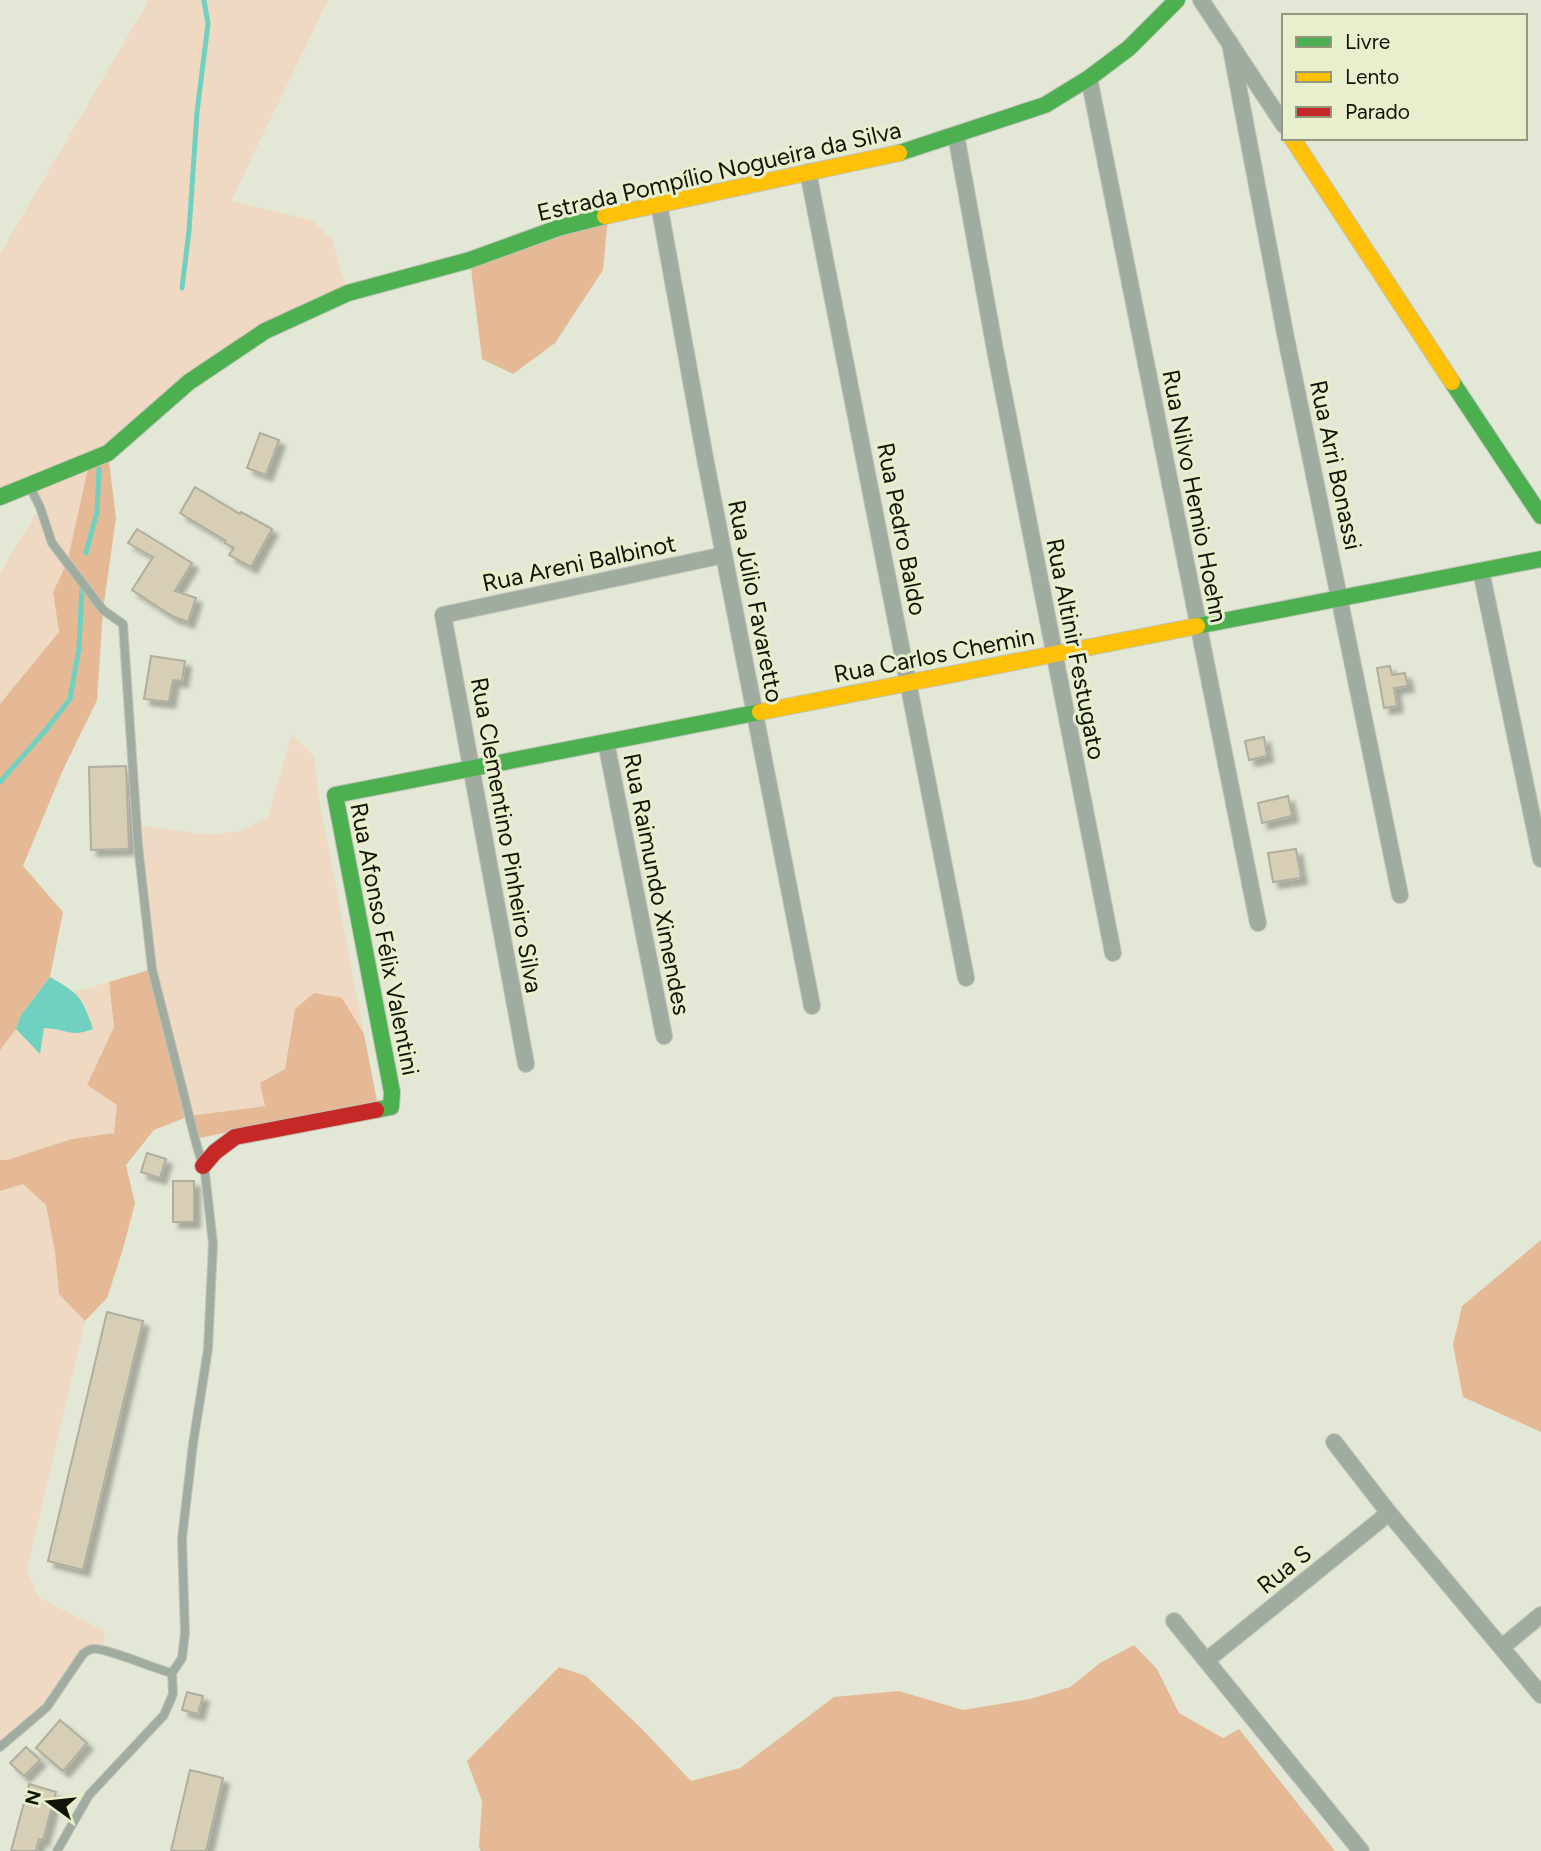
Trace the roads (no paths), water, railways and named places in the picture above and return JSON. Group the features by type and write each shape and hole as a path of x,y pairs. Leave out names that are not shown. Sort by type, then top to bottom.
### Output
{"street":[{"name":"Estrada Pompílio Nogueira da Silva","path":"0,497 108,453 189,382 265,331 336,298 470,260 558,228 898,153 1045,105 1089,78 1129,48 1177,0"},
{"path":"1201,0 1282,122"},
{"name":"Rua Arri Bonassi","path":"1230,43 1285,332 1400,895"},
{"name":"Rua Nilvo Hemio Hoehn","path":"1089,78 1258,923"},
{"name":"Rua Altinir Festugato","path":"956,135 996,355 1113,953"},
{"path":"1294,140 1541,516"},
{"name":"Rua Pedro Baldo","path":"808,172 966,978"},
{"name":"Rua Júlio Favaretto","path":"659,204 812,1006"},
{"name":"Rua Areni Balbinot","path":"443,615 724,555"},
{"name":"Rua Carlos Chemin","path":"335,795 1541,559"},
{"path":"1481,571 1541,859"},
{"name":"Rua Clementino Pinheiro Silva","path":"443,615 526,1064"},
{"name":"Rua Raimundo Ximendes","path":"606,742 664,1035"},
{"name":"Rua Afonso Félix Valentini","path":"203,1166 215,1152 235,1137 391,1107 391,1092 335,795"},
{"path":"1334,1442 1389,1513 1541,1695"},
{"name":"Rua S","path":"1207,1660 1389,1513"},
{"path":"1502,1647 1541,1615"},
{"path":"1174,1621 1361,1851"}],"lane":[{"path":"29,485 40,507 52,543 103,610 123,624 137,835 152,969 203,1166 212,1244 208,1349 193,1444 183,1539 185,1633 182,1658 172,1673 173,1694 164,1715 89,1796 57,1851"},
{"path":"0,1747 47,1707 83,1654 91,1648 172,1673"}],"water":[{"path":"50,977 78,997 86,1009 93,1029 73,1033 44,1028 40,1054 16,1029 21,1015"}],"waterway":[{"path":"182,288 189,231 197,112 208,24 204,0"},
{"path":"86,553 97,512 99,469"},
{"path":"0,782 70,699 79,648 82,588"}]}
